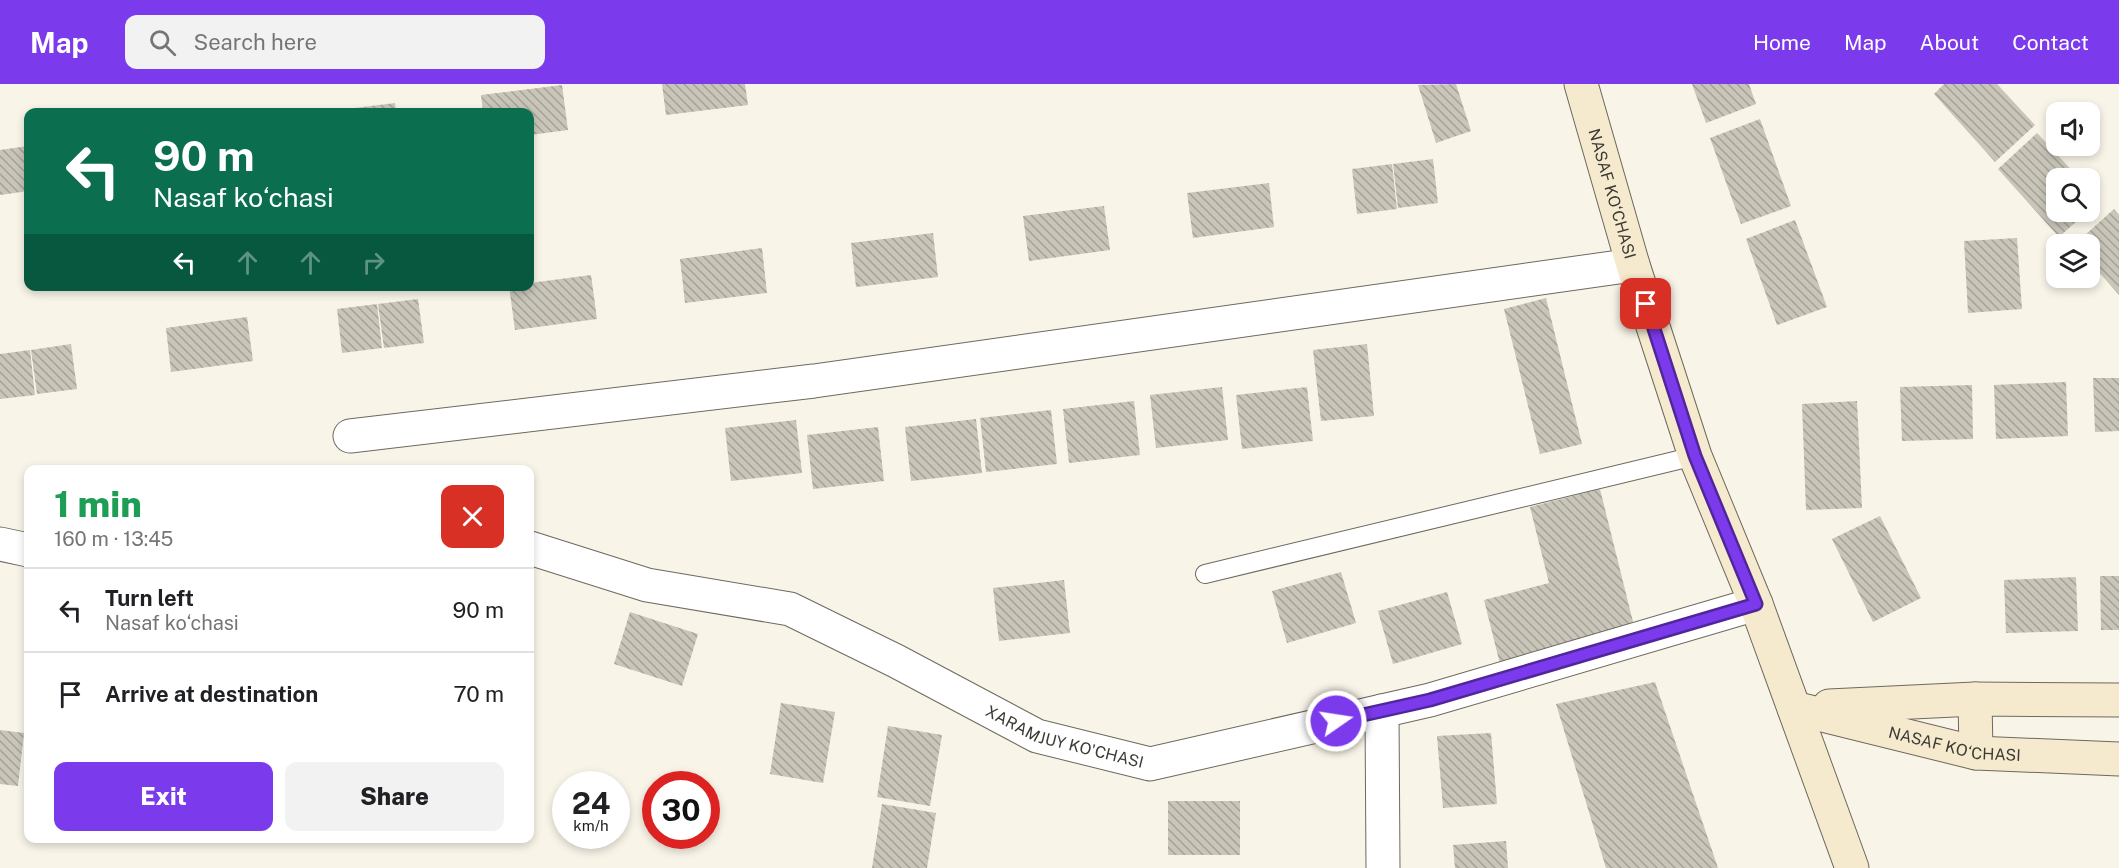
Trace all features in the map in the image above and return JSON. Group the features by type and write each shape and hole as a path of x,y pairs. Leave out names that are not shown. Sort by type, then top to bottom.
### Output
{"main road":[{"name":"NASAF KO‘CHASI","path":"1581,84 1633,265 1695,456 1756,604 1794,708"},
{"name":"NASAF KO‘CHASI","path":"1794,708 1975,699 2119,700"},
{"path":"1975,699 1976,753"},
{"name":"NASAF KO‘CHASI","path":"1794,708 1976,753 2119,759"},
{"path":"1794,708 1852,868"}],"street":[{"path":"350,436 814,381 1633,265"},
{"path":"0,544 24,549"},
{"name":"XARAMJUY KO'CHASI","path":"534,549 647,585 790,609 896,661 1037,736 1150,764 1430,700 1756,604"},
{"path":"1382,711 1383,868"}],"lane":[{"path":"1205,574 1695,456"}],"building":[{"path":"662,84 745,84 748,105 666,115"},
{"path":"1456,84 1471,131 1436,143 1418,85"},
{"path":"1692,84 1749,84 1756,104 1706,123"},
{"path":"1944,84 1997,84 2035,125 1995,162 1934,94"},
{"path":"562,85 568,130 534,134 534,108 483,108 481,95"},
{"path":"395,103 396,108 355,108"},
{"path":"1760,119 1791,206 1741,224 1710,138"},
{"path":"2037,133 2046,143 2046,156 2058,156 2070,168 2046,168 2046,222 2076,222 2062,234 2056,234 1998,169"},
{"path":"24,147 24,192 0,195 0,150"},
{"path":"1433,159 1438,203 1398,208 1393,164"},
{"path":"1392,164 1397,209 1357,214 1352,169"},
{"path":"1269,183 1274,227 1193,238 1187,193"},
{"path":"1104,206 1110,250 1029,261 1023,216"},
{"path":"2114,209 2119,215 2119,295 2100,273 2100,234 2086,234"},
{"path":"1795,220 1827,307 1777,325 1746,239"},
{"path":"933,233 938,277 856,287 851,243"},
{"path":"2017,238 2022,309 1968,313 1964,241"},
{"path":"762,248 767,293 685,303 680,259"},
{"path":"591,275 597,319 515,330 510,291 534,291 534,282"},
{"path":"1546,298 1582,444 1540,454 1504,309"},
{"path":"418,299 424,343 384,348 378,304"},
{"path":"377,304 382,348 342,353 337,309"},
{"path":"247,317 253,361 171,372 166,328"},
{"path":"71,344 77,389 37,394 31,350"},
{"path":"1367,344 1374,416 1321,421 1313,350"},
{"path":"30,350 35,395 0,399 0,354"},
{"path":"2093,378 2119,378 2119,431 2095,432"},
{"path":"2066,382 2068,436 1996,439 1994,385"},
{"path":"1972,385 1973,439 1902,441 1900,387"},
{"path":"1222,387 1228,440 1156,448 1150,395"},
{"path":"1307,387 1313,441 1242,449 1236,395"},
{"path":"1134,401 1140,455 1069,463 1063,409"},
{"path":"1857,401 1862,508 1806,510 1802,404"},
{"path":"1051,410 1057,464 986,472 980,418"},
{"path":"976,419 982,473 911,481 905,427"},
{"path":"796,420 802,473 731,481 725,428"},
{"path":"878,427 884,481 813,489 807,435"},
{"path":"1600,489 1636,634 1501,668 1484,600 1549,583 1530,507"},
{"path":"1880,516 1921,598 1873,622 1832,539"},
{"path":"1341,572 1356,623 1287,643 1272,591"},
{"path":"2100,576 2119,576 2119,630 2101,630"},
{"path":"2076,577 2078,631 2006,633 2004,580"},
{"path":"1064,580 1070,633 999,641 993,588"},
{"path":"1447,592 1462,644 1393,664 1378,611"},
{"path":"630,612 698,634 682,686 614,664"},
{"path":"1655,682 1718,868 1606,868 1556,704"},
{"path":"781,703 835,712 823,783 770,774"},
{"path":"888,726 942,735 930,806 877,797"},
{"path":"0,730 24,733 18,786 0,784"},
{"path":"1491,733 1497,804 1443,808 1437,736"},
{"path":"1168,801 1240,801 1240,855 1168,855"},
{"path":"882,804 936,813 927,868 872,868"},
{"path":"1506,841 1508,868 1455,868 1453,845"}],"route":[{"path":"1336,721 1430,700 1756,604 1695,456 1646,304"}]}
